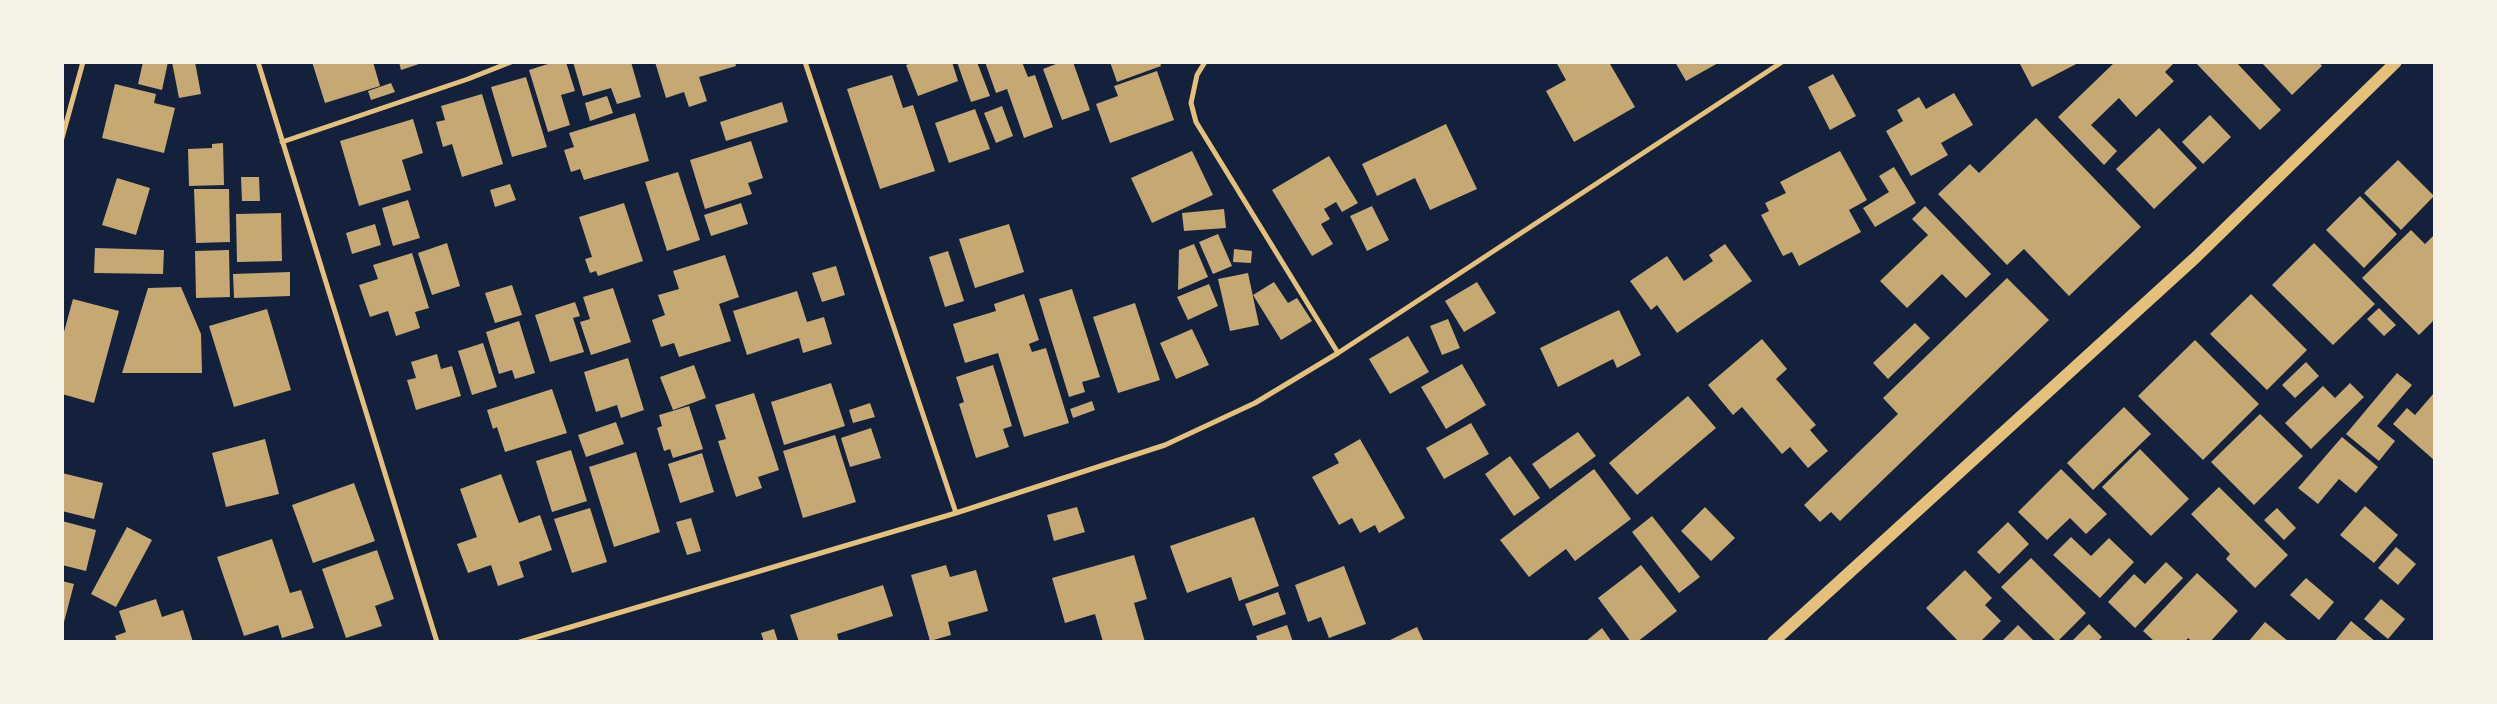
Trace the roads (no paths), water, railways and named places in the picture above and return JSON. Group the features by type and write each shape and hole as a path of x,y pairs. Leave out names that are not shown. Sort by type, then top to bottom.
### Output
{"main road":[{"path":"1773,642 2196,258 2396,62"}],"street":[{"path":"62,138 83,62"},
{"path":"258,62 437,642"},
{"path":"282,142 468,79 511,62"},
{"path":"805,62 956,513"},
{"path":"1205,62 1197,75 1191,104 1196,122 1338,353"},
{"path":"520,642 956,513 1165,445 1255,403 1338,353 1782,62"}]}
